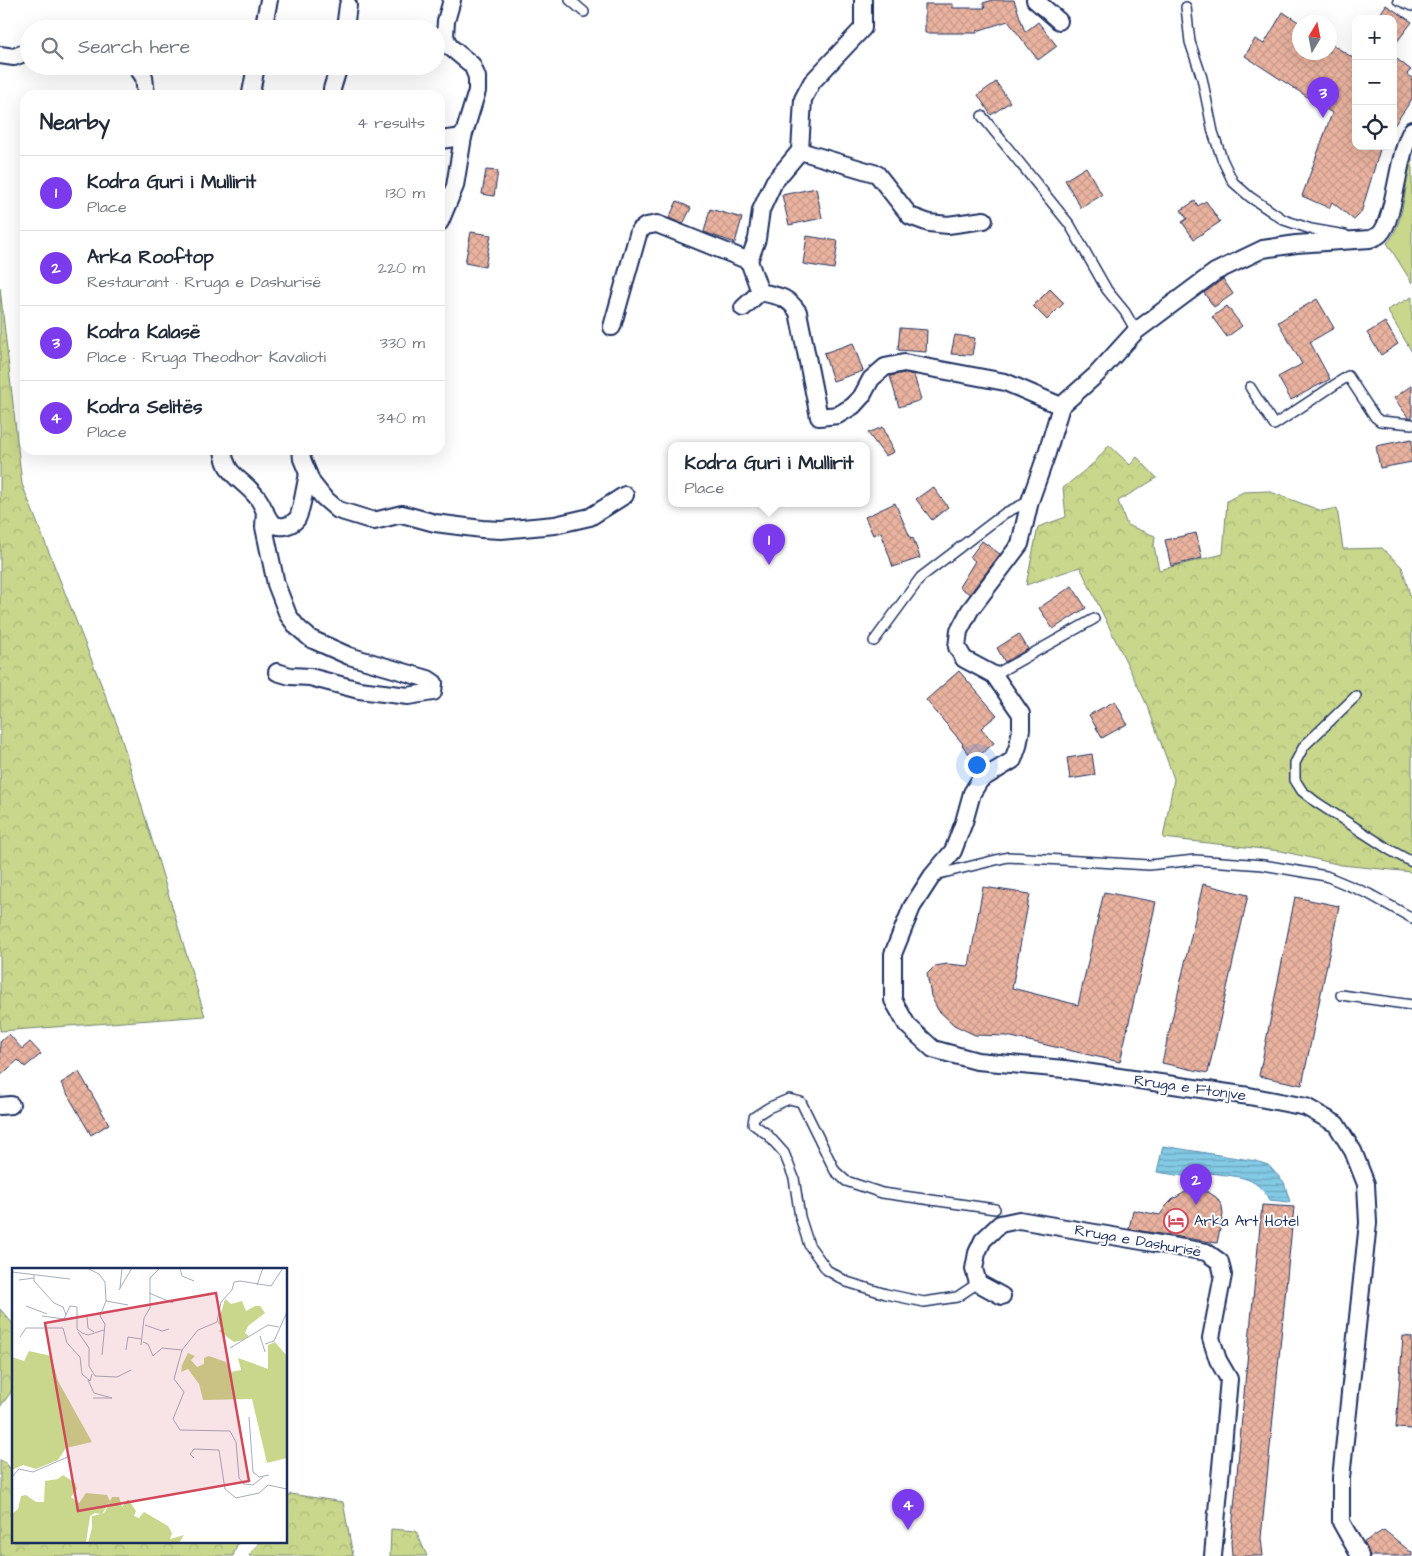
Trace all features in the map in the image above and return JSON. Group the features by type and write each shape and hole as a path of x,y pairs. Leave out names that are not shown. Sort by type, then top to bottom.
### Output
{"street":[{"path":"265,20 269,0"},
{"path":"445,210 455,186 463,138 477,91 477,77 472,65 449,46 445,36 446,21 452,0"},
{"path":"760,292 749,261 757,239 761,210 774,182 800,151 803,99 812,82 863,28 863,0"},
{"path":"1035,0 1058,21"},
{"path":"346,20 348,5"},
{"path":"0,55 14,57 20,55"},
{"path":"143,75 145,90"},
{"path":"253,90 255,75"},
{"path":"332,90 336,75"},
{"path":"994,675 964,659 957,646 959,631 970,610 1020,544 1030,501 1061,406 1096,374 1136,331 1215,272 1263,249 1296,244 1370,240 1381,233 1387,222 1399,167 1408,136 1412,130"},
{"path":"445,140 463,138"},
{"path":"800,151 877,174 910,216 928,223 948,225 984,220"},
{"path":"612,327 639,231 646,226 657,224 749,261"},
{"path":"760,292 785,298 793,304 798,312 819,417 838,415 853,406 862,396 871,379 885,367 904,363 1005,382 1061,406"},
{"path":"744,308 760,292"},
{"path":"223,455 224,462 235,477 257,496 272,523 281,526 289,525 298,518 308,474"},
{"path":"302,455 312,483 322,497 338,510 374,521 402,514 446,524 482,529 501,530 555,525 590,518 625,495"},
{"path":"265,511 264,527 276,584 288,615 297,627 311,639 342,653 392,669 419,675 434,682 433,692 408,696 359,690 310,677 290,676 277,672"},
{"name":"Rruga e Ftonjve","path":"994,675 1021,714 1018,746 1013,760 980,780 972,793 953,851 932,876 912,907 892,954 893,1000 907,1026 933,1049 977,1061 1064,1069 1259,1098 1306,1107 1336,1124 1353,1151 1366,1184 1368,1223 1341,1478 1341,1522 1360,1556"},
{"name":"Rruga e Dashurisë","path":"978,1283 974,1269 976,1253 983,1240 1000,1224 1019,1220 1206,1252 1220,1262 1223,1275 1210,1338 1218,1360 1229,1379 1213,1556"},
{"path":"978,1283 1002,1296"}],"lane":[{"path":"570,0 584,12"},
{"path":"1398,0 1412,6"},
{"path":"1186,7 1190,42 1202,78 1213,132 1222,159 1233,182 1250,197 1284,220 1312,229 1370,240"},
{"path":"982,116 1070,225 1107,290 1126,312 1136,331"},
{"path":"1250,387 1274,425 1348,376 1375,417 1380,421 1412,424"},
{"path":"874,641 921,577 1005,513 1030,501"},
{"path":"994,675 1094,619"},
{"path":"1356,696 1304,746 1295,763 1295,780 1302,791 1316,802 1412,862"},
{"path":"932,876 1008,857 1149,865 1195,860 1263,865 1326,876 1369,894 1412,918"},
{"path":"1341,995 1412,1005"},
{"path":"978,1283 957,1297 924,1302 886,1294 847,1282 827,1270 809,1246 800,1217 794,1178 784,1154 767,1134 753,1124 754,1117 768,1108 789,1099 801,1102 835,1171 846,1182 882,1193 994,1209"}],"green space":[{"path":"1412,158 1412,283 1387,243 1393,236 1401,215"},
{"path":"0,288 22,484 118,727 205,1016 0,1031"},
{"path":"1412,297 1412,352 1387,310"},
{"path":"1109,445 1130,465 1137,457 1157,478 1118,501 1127,525 1155,536 1154,546 1159,570 1223,554 1227,501 1243,492 1268,491 1322,511 1337,508 1343,549 1382,548 1402,567 1412,602 1412,872 1341,865 1281,851 1163,838 1174,779 1147,705 1080,567 1026,585 1038,527 1066,517 1063,488 1095,462"},
{"path":"0,1309 12,1323 12,1391 0,1407"},
{"path":"0,1460 8,1465 12,1474 12,1544 237,1544 233,1556 0,1556"},
{"path":"290,1494 343,1502 353,1556 249,1556 258,1544 288,1544 288,1497"},
{"path":"391,1529 416,1531 427,1556 390,1556"}],"water":[{"path":"1163,1146 1256,1161 1268,1165 1284,1182 1290,1202 1269,1200 1258,1185 1236,1176 1210,1173 1208,1180 1157,1172"}],"building":[{"path":"993,0 1014,0 1025,32 1038,22 1057,46 1038,60 1008,21 977,31 977,33 925,33 925,4 953,4 953,8 985,8 983,3"},
{"path":"1386,5 1412,22 1397,42 1397,15 1380,15"},
{"path":"1283,12 1292,18 1292,60 1337,60 1337,48 1352,57 1352,150 1380,150 1361,213 1354,220 1332,202 1329,208 1302,196 1332,113 1245,56 1255,39 1264,44"},
{"path":"1397,59 1411,70 1407,74 1412,78 1412,99 1397,121"},
{"path":"996,82 1010,102 991,115 978,95"},
{"path":"1086,167 1102,195 1081,208 1065,180"},
{"path":"486,170 498,171 494,196 482,194"},
{"path":"816,188 822,218 789,225 782,195"},
{"path":"677,201 691,208 683,224 669,218"},
{"path":"1195,201 1198,206 1206,201 1220,222 1194,239 1182,222 1187,219 1181,210"},
{"path":"710,209 742,218 735,243 704,232"},
{"path":"471,232 491,235 485,267 465,263"},
{"path":"807,236 838,241 834,269 803,264"},
{"path":"1223,279 1233,294 1214,307 1204,293"},
{"path":"1050,289 1064,303 1047,320 1033,306"},
{"path":"1317,299 1334,328 1310,342 1330,379 1291,400 1278,377 1302,364 1278,322"},
{"path":"1227,306 1242,326 1227,337 1212,317"},
{"path":"1385,322 1398,344 1381,355 1367,333"},
{"path":"900,328 927,330 926,352 898,350"},
{"path":"955,335 975,338 972,355 951,354"},
{"path":"853,343 863,371 833,381 824,353"},
{"path":"904,373 914,375 921,400 899,407 890,376"},
{"path":"1412,385 1412,418 1408,417 1394,398"},
{"path":"883,427 894,452 885,456 868,433"},
{"path":"1412,439 1412,462 1380,468 1376,446"},
{"path":"933,487 948,507 932,520 916,499"},
{"path":"895,503 911,539 913,538 920,558 893,567 881,532 873,535 865,517"},
{"path":"1196,533 1202,558 1171,566 1165,540"},
{"path":"982,541 1000,554 970,594 959,587 975,561 970,557"},
{"path":"1072,586 1086,608 1053,629 1039,608"},
{"path":"1019,634 1028,649 1005,662 997,648"},
{"path":"959,671 997,715 981,728 994,743 974,760 926,700"},
{"path":"1115,701 1127,724 1102,738 1089,715"},
{"path":"1092,754 1095,775 1070,779 1067,758"},
{"path":"1203,884 1248,895 1208,1073 1162,1063"},
{"path":"983,887 1030,894 1012,988 1078,1005 1104,892 1156,902 1120,1062 1007,1036 975,1035 954,1025 938,1010 931,996 927,974 935,966 947,964 969,966"},
{"path":"1295,897 1339,906 1302,1085 1259,1076"},
{"path":"9,1034 22,1049 30,1042 41,1054 25,1067 18,1060 0,1076 0,1042"},
{"path":"79,1072 109,1124 91,1135 61,1083"},
{"name":"Arka Art Hotel","path":"1189,1190 1208,1192 1216,1197 1222,1206 1223,1215 1217,1243 1129,1229 1133,1210 1160,1215 1173,1199"},
{"path":"1262,1205 1294,1207 1261,1538 1263,1556 1232,1556 1231,1542"},
{"path":"1403,1336 1412,1337 1412,1429 1396,1428"},
{"path":"1384,1530 1412,1553 1412,1556 1370,1556 1364,1542"}],"place":[{"name":"Kodra Kalasë","path":"1323,118"},
{"name":"Kodra Guri i Mullirit","path":"769,565"},
{"name":"Arka Rooftop","path":"1196,1205"},
{"name":"Arka Art Hotel","path":"1176,1221"},
{"name":"Kodra Selitës","path":"908,1530"}]}
